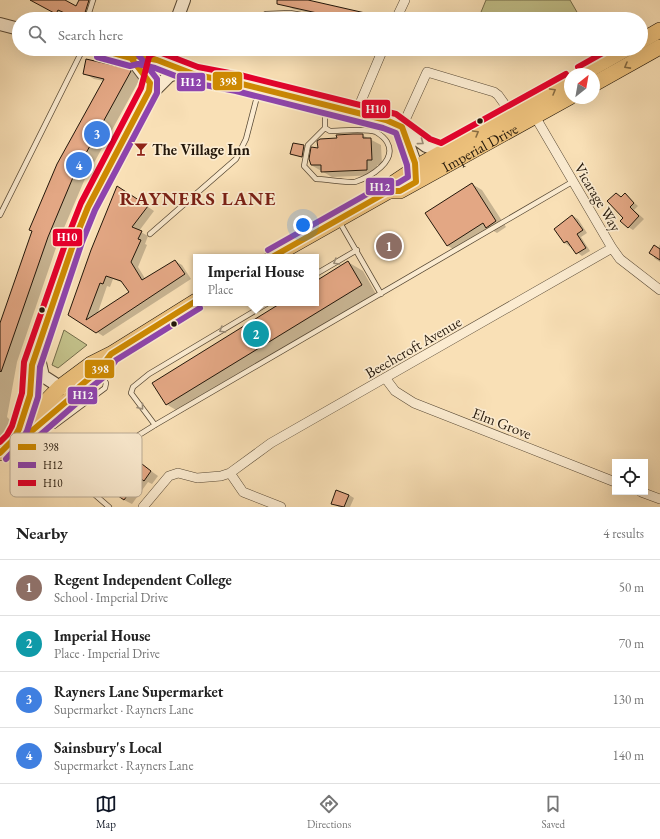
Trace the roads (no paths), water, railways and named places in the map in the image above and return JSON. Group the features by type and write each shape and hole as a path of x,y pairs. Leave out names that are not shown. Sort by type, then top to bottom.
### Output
{"main road":[{"path":"648,37 660,30"},
{"path":"648,54 660,47"},
{"path":"593,68 614,56"},
{"path":"600,81 644,56"},
{"name":"Imperial Drive","path":"277,254 389,191 395,182 416,175 531,111 564,86"},
{"name":"Imperial Drive","path":"416,175 442,152 511,113 531,111 564,99"},
{"path":"17,433 60,387 95,367 111,354 193,303"},
{"path":"29,433 73,396 95,367"},
{"path":"0,453 10,441"}],"street":[{"path":"180,12 184,0"},
{"path":"399,12 405,0"},
{"path":"0,24 12,27"},
{"path":"124,56 131,58 137,56 157,60 179,68 393,122 402,127 426,146 442,152"},
{"path":"16,433 30,394 32,365 38,352 75,239 88,207 149,87 159,56"},
{"path":"173,56 179,68"},
{"path":"356,113 380,56"},
{"path":"131,58 149,87"},
{"path":"149,87 157,88 179,68"},
{"path":"416,175 402,127 427,72 494,92 498,95 511,113"},
{"name":"Vicarage Way","path":"531,111 612,248 620,259 660,290"},
{"name":"Beechcroft Avenue","path":"230,473 271,443 612,248"},
{"path":"38,352 44,376 60,387 70,390 79,387"},
{"name":"Elm Grove","path":"386,378 395,391 414,403 612,481"},
{"path":"143,506 169,476 178,473 197,478 210,478 230,473 243,492 280,507"},
{"path":"648,495 660,499"}],"lane":[{"path":"89,12 93,0"},
{"path":"0,215 80,56"},
{"path":"150,234 236,159 246,139 259,89"},
{"path":"325,128 330,131 374,132 383,137 389,146 388,160 379,170 354,183 335,179 316,179 304,166 308,145 325,128 326,105"},
{"path":"142,433 572,182"},
{"path":"338,219 381,294"},
{"path":"319,272 357,250"},
{"path":"155,425 131,393 132,387 149,374 263,306"},
{"path":"44,421 49,426 54,426 105,388 106,383 95,367"},
{"path":"98,497 109,507"}],"place":[{"name":"Rayners Lane Supermarket","path":"97,134"},
{"name":"The Village Inn","path":"141,149"},
{"name":"Sainsbury's Local","path":"79,165"},
{"name":"Regent Independent College","path":"389,246"},
{"name":"Imperial House","path":"256,334"}],"district":[{"name":"RAYNERS LANE","path":"198,198"}]}
